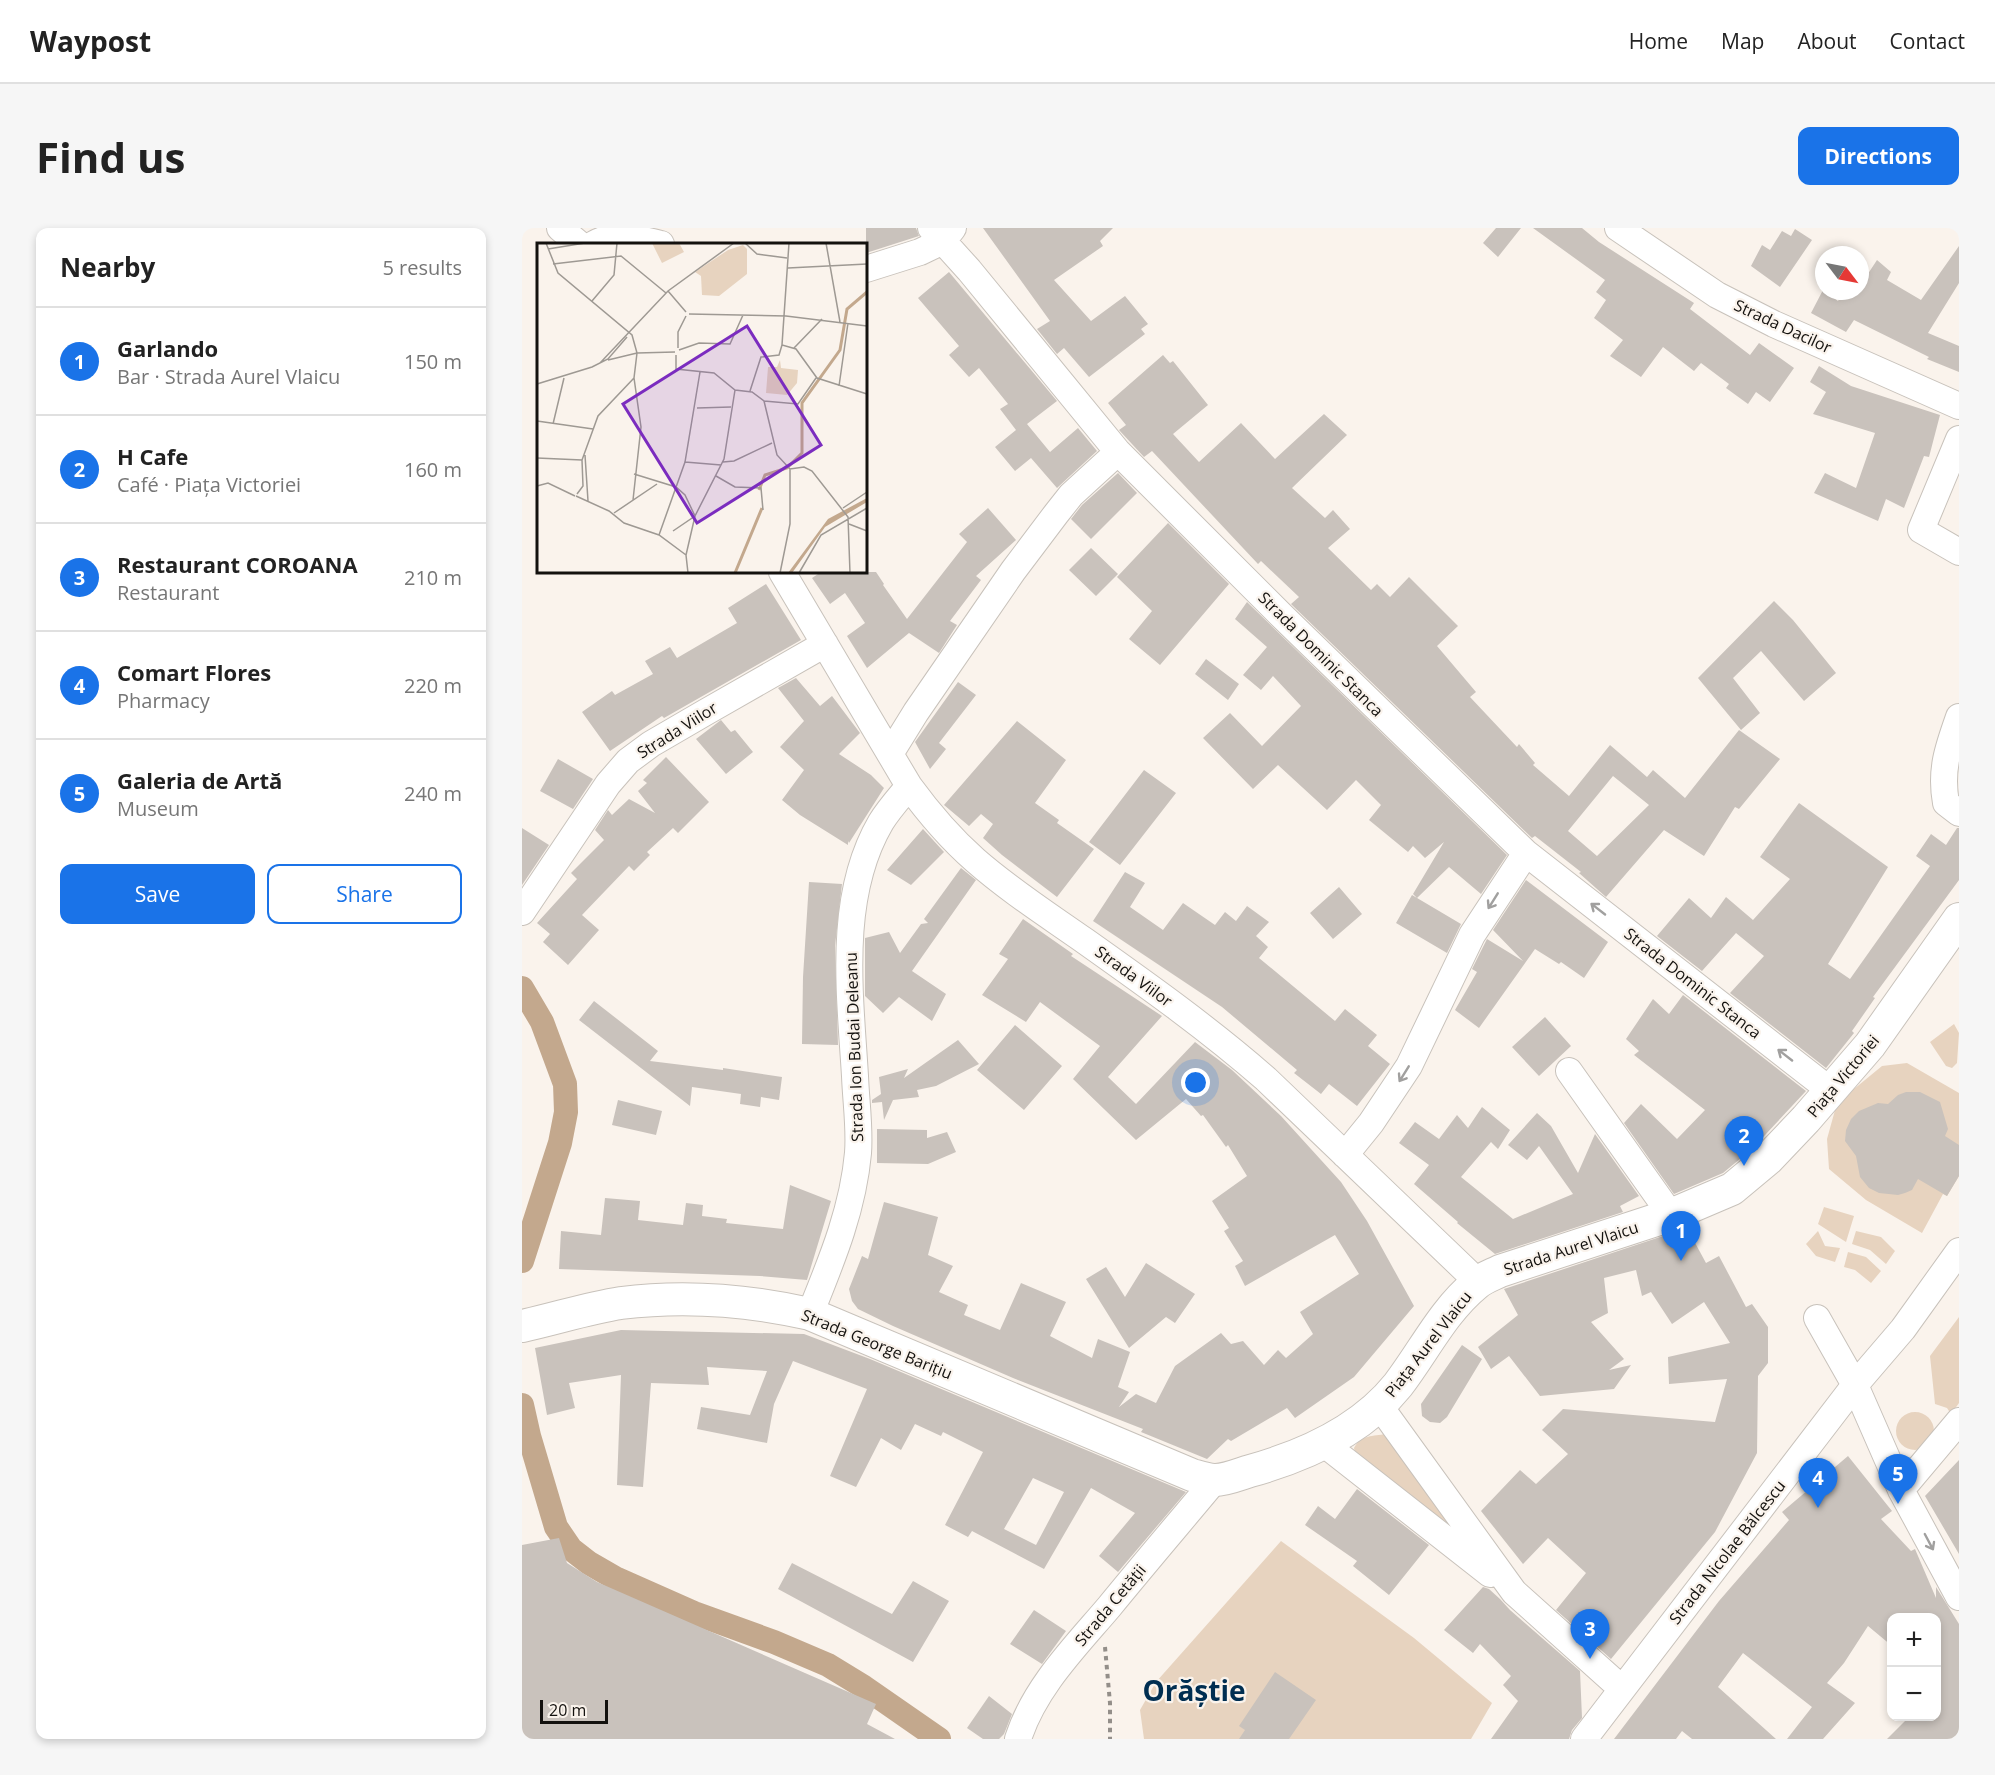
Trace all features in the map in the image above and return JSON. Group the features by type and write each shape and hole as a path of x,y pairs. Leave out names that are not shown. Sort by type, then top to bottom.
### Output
{"main road":[{"name":"Piața Victoriei","path":"1732,1189 1768,1159 1832,1091 1949,944 1959,920"},
{"name":"Strada Aurel Vlaicu","path":"1478,1282 1500,1271 1671,1215 1732,1189"},
{"name":"Piața Aurel Vlaicu","path":"1215,1480 1268,1466 1323,1443 1360,1421 1379,1406 1397,1386 1446,1317 1478,1282"},
{"name":"Strada George Barițiu","path":"527,1325 620,1304 674,1299 724,1300 810,1314 1174,1469 1215,1480"}],"street":[{"path":"561,228 578,243"},
{"path":"590,243 599,228"},
{"name":"Strada Dacilor","path":"1618,228 1717,295 1774,324 1959,406"},
{"name":"Strada Dominic Stanca","path":"867,269 920,252 942,232 1118,452 1282,616 1526,853 1832,1091"},
{"path":"596,243 616,237 655,243"},
{"path":"1959,439 1921,530 1959,552"},
{"path":"890,754 916,712 1013,571 1049,523 1071,495 1118,452"},
{"name":"Strada Viilor","path":"783,573 909,786 927,811 975,861 1234,1051 1478,1282"},
{"name":"Strada Viilor","path":"522,912 608,784 628,761 651,744 825,644"},
{"path":"1959,717 1946,755 1942,782 1946,803 1959,813"},
{"name":"Strada Ion Budai Deleanu","path":"810,1314 848,1213 858,1151 850,969 851,928 856,889 881,822 909,786"},
{"path":"1345,1155 1371,1123 1409,1066 1472,934 1526,853"},
{"path":"1569,1071 1671,1215"},
{"name":"Strada Nicolae Bălcescu","path":"1584,1739 1855,1385 1903,1329 1959,1251"},
{"path":"1817,1318 1855,1385 1902,1490 1959,1597"},
{"path":"1379,1406 1514,1592"},
{"path":"1902,1490 1959,1421"},
{"path":"1323,1443 1514,1592 1621,1688"},
{"name":"Strada Cetății","path":"1018,1739 1023,1723 1039,1695 1063,1661 1215,1480"}],"path":[{"path":"1105,1646 1110,1703 1110,1739"}],"shaded area":[{"path":"1954,1024 1959,1033 1957,1063 1952,1068 1946,1066 1930,1042"},
{"path":"1907,1063 1959,1093 1959,1176 1947,1196 1943,1194 1922,1233 1866,1200 1829,1169 1827,1139 1837,1103 1882,1066"},
{"path":"1824,1207 1854,1216 1846,1242 1818,1224"},
{"path":"1818,1231 1825,1246 1840,1248 1835,1262 1816,1256 1806,1244"},
{"path":"1856,1231 1881,1237 1895,1251 1886,1264 1870,1250 1852,1244"},
{"path":"1848,1252 1866,1257 1881,1271 1871,1283 1855,1270 1844,1267"},
{"path":"1959,1317 1959,1403 1951,1414 1947,1408 1935,1404 1930,1356"},
{"path":"1915,1412 1928,1418 1934,1431 1928,1444 1915,1450 1902,1444 1896,1431 1902,1418"},
{"path":"1386,1434 1456,1528 1449,1532 1355,1453 1354,1448 1360,1441"},
{"path":"1281,1541 1414,1638 1492,1703 1471,1739 1144,1739 1140,1710 1156,1682"}],"building":[{"path":"866,228 916,228 919,236 867,253"},
{"path":"983,228 1113,228 1100,241 1103,246 1054,280 1091,321 1125,296 1148,324 1141,329 1145,334 1089,377 1064,348 1057,354 1037,329 1050,321"},
{"path":"1496,228 1521,228 1498,257 1483,243"},
{"path":"1533,228 1582,228 1599,242 1694,303 1690,309 1750,355 1759,343 1794,368 1770,402 1756,392 1748,404 1726,388 1729,384 1701,363 1694,371 1663,347 1641,377 1610,356 1623,340 1594,318 1606,300 1596,292 1605,280"},
{"path":"1795,229 1812,240 1780,287 1751,266 1762,245 1770,250 1782,231 1791,236"},
{"path":"1959,246 1959,283 1928,333 1959,346 1959,372 1927,359 1929,357 1854,320 1846,332 1811,313 1818,300 1869,300 1869,272 1877,260 1891,272 1887,280 1921,300"},
{"path":"949,272 1057,401 1027,424 1050,452 1078,428 1097,451 1057,488 1031,458 1015,471 995,447 1016,430 1000,409 1008,404 979,368 969,377 949,355 959,346 918,298"},
{"path":"1163,355 1170,363 1173,361 1208,405 1173,434 1199,462 1241,423 1275,459 1324,414 1347,435 1292,488 1325,518 1333,510 1350,529 1328,548 1371,590 1377,584 1390,597 1409,577 1458,626 1437,646 1476,692 1470,697 1517,747 1519,744 1535,763 1533,765 1569,796 1610,745 1647,777 1653,770 1685,798 1739,730 1780,759 1739,809 1735,807 1704,856 1664,830 1606,897 1579,873 1581,872 1535,836 1532,838 1291,604 1299,597 1261,561 1258,564 1152,451 1144,457 1119,430 1126,425 1108,403","holes":["1613,776 1649,805 1597,856 1568,831"]},
{"path":"1819,366 1851,386 1940,415 1929,457 1924,456 1904,508 1886,499 1878,521 1814,493 1825,473 1856,488 1875,433 1813,414 1826,392 1810,382"},
{"path":"1118,473 1137,493 1091,539 1071,519 1082,505"},
{"path":"988,508 1016,540 976,576 981,580 950,621 957,625 939,653 909,633 867,668 847,636 865,623 845,593 830,604 812,578 820,573 876,572 907,619 967,542 959,534"},
{"path":"1168,523 1229,584 1160,665 1129,639 1152,611 1117,577"},
{"path":"1091,548 1118,574 1096,596 1069,570"},
{"path":"766,584 801,640 664,718 662,716 610,751 582,712 612,691 615,695 653,674 645,661 670,647 677,658 737,623 728,608"},
{"path":"1774,601 1793,620 1836,673 1804,701 1761,651 1733,678 1760,713 1741,730 1698,678"},
{"path":"1247,602 1507,855 1481,894 1449,867 1417,898 1413,894 1444,842 1425,858 1413,846 1408,852 1369,820 1381,805 1356,780 1327,810 1278,765 1253,789 1203,738 1230,713 1262,746 1301,706 1273,676 1261,690 1243,675 1267,647 1235,619"},
{"path":"1206,659 1239,684 1228,700 1195,674"},
{"path":"796,678 820,706 832,696 860,733 839,754 871,775 884,788 849,843 848,841 848,845 800,815 782,800 804,770 780,747 804,721 778,688"},
{"path":"958,682 976,695 939,743 946,749 930,769 915,742"},
{"path":"721,720 731,732 735,730 753,752 726,774 696,739"},
{"path":"1017,721 1066,760 1035,803 1059,820 1057,823 1094,849 1057,897 983,838 993,824 981,814 969,826 944,805"},
{"path":"666,757 709,802 678,833 673,828 647,852 650,855 634,871 629,866 582,915 599,930 568,965 543,942 550,934 537,923 577,879 571,873 604,840 595,830 608,810 612,815 629,799 655,813 638,791 647,783 643,780"},
{"path":"558,759 593,779 573,809 540,791"},
{"path":"1144,770 1176,793 1120,865 1089,842"},
{"path":"1799,803 1888,867 1828,964 1850,979 1930,866 1916,856 1931,834 1946,845 1959,828 1959,880 1873,997 1875,998 1852,1031 1854,1033 1826,1068 1730,993 1764,956 1736,933 1702,971 1657,936 1689,898 1711,918 1726,897 1753,920 1790,879 1760,857"},
{"path":"522,828 549,845 522,885"},
{"path":"923,829 944,852 911,885 887,870"},
{"path":"961,868 976,880 912,971 946,994 932,1021 899,997 883,1013 865,996 865,938 889,932 900,953 921,924 928,923 924,919"},
{"path":"1125,872 1145,883 1130,907 1163,930 1183,903 1215,925 1225,912 1236,921 1247,906 1269,922 1256,936 1268,947 1259,958 1335,1021 1345,1009 1377,1035 1368,1046 1390,1064 1357,1106 1329,1084 1321,1094 1294,1073 1297,1070 1222,1007 1093,921"},
{"path":"1526,880 1608,942 1584,978 1561,962 1559,964 1535,949 1479,1028 1455,1010 1477,972 1472,969 1487,939 1523,961 1493,930"},
{"path":"809,882 842,884 835,946 838,1045 802,1044 803,977"},
{"path":"1339,887 1362,914 1333,939 1310,913"},
{"path":"1412,895 1461,924 1447,953 1396,923"},
{"path":"1023,919 1073,954 1071,956 1162,1016 1108,1077 1136,1104 1195,1042 1232,1070 1281,1116 1341,1182 1367,1221 1414,1306 1354,1377 1295,1418 1287,1408 1231,1441 1228,1439 1207,1459 1141,1432 1143,1429 1013,1378 893,1326 858,1309 852,1301 849,1289 862,1256 868,1259 884,1202 938,1217 928,1255 953,1266 939,1292 968,1305 964,1315 1000,1330 1021,1283 1066,1302 1050,1336 1092,1358 1098,1339 1130,1352 1118,1387 1129,1392 1119,1407 1136,1394 1156,1403 1175,1366 1221,1333 1231,1344 1243,1341 1264,1365 1278,1350 1286,1358 1313,1334 1300,1312 1359,1274 1335,1235 1245,1286 1235,1266 1243,1261 1224,1231 1229,1228 1212,1201 1247,1176 1228,1145 1226,1147 1203,1115 1201,1116 1186,1099 1136,1140 1073,1079 1100,1046 1040,1002 1026,1022 982,995 1008,959 999,954"},
{"path":"1683,995 1806,1091 1752,1149 1723,1173 1674,1194 1624,1123 1641,1104 1677,1139 1705,1110 1634,1055 1639,1051 1626,1039 1653,999 1669,1014"},
{"path":"594,1001 658,1051 650,1061 723,1070 723,1068 782,1077 779,1100 761,1097 760,1107 740,1104 741,1094 692,1087 690,1106 579,1020"},
{"path":"1545,1017 1571,1046 1539,1076 1512,1047"},
{"path":"1015,1025 1062,1066 1024,1110 977,1070"},
{"path":"958,1040 979,1064 936,1086 917,1090 919,1097 893,1100 884,1120 882,1102 872,1103 872,1100 881,1094 879,1077 908,1069 904,1078"},
{"path":"1906,1092 1920,1092 1940,1102 1948,1129 1945,1136 1959,1145 1959,1176 1947,1196 1918,1179 1912,1190 1898,1195 1879,1193 1869,1188 1860,1177 1856,1156 1845,1141 1846,1130 1851,1119 1859,1111 1878,1103 1888,1104 1898,1095"},
{"path":"618,1100 662,1111 656,1135 612,1125"},
{"path":"1482,1107 1510,1130 1498,1149 1491,1142 1461,1177 1513,1219 1573,1194 1539,1146 1527,1160 1508,1145 1537,1113 1551,1126 1578,1173 1595,1134 1639,1196 1620,1206 1623,1212 1495,1254 1414,1184 1429,1165 1399,1143 1415,1122 1439,1139 1457,1115 1468,1128"},
{"path":"877,1129 927,1130 927,1138 947,1132 956,1152 928,1164 877,1163"},
{"path":"790,1185 831,1201 807,1280 760,1276 559,1269 561,1231 601,1235 605,1198 640,1201 638,1220 683,1225 686,1203 703,1205 702,1216 727,1219 726,1223 783,1229"},
{"path":"1687,1228 1706,1263 1719,1256 1746,1307 1752,1304 1768,1327 1768,1363 1758,1376 1757,1453 1715,1532 1611,1659 1556,1610 1586,1573 1548,1538 1523,1564 1481,1511 1520,1470 1536,1484 1568,1454 1542,1430 1563,1409 1715,1422 1727,1379 1669,1384 1668,1357 1730,1343 1704,1302 1672,1324 1651,1292 1642,1296 1636,1270 1604,1278 1608,1313 1591,1322 1624,1359 1609,1370 1631,1365 1614,1389 1540,1396 1509,1356 1491,1369 1478,1347 1518,1315 1504,1289"},
{"path":"1146,1263 1195,1294 1175,1323 1166,1317 1129,1348 1086,1279 1106,1267 1125,1297"},
{"path":"621,1330 804,1334 870,1359 1186,1492 1118,1572 1099,1556 1135,1513 1091,1488 1044,1569 972,1531 968,1537 945,1525 983,1452 943,1432 941,1436 915,1424 901,1450 881,1438 856,1487 830,1476 867,1389 793,1361 774,1404 767,1443 697,1429 701,1407 750,1415 767,1371 707,1367 709,1385 651,1383 643,1487 617,1485 621,1375 569,1383 575,1408 547,1415 535,1348","holes":["1033,1478 1064,1492 1036,1545 1004,1529"]},
{"path":"1462,1345 1482,1359 1447,1417 1440,1423 1430,1422 1422,1416 1421,1404"},
{"path":"1848,1456 1892,1511 1881,1519 1911,1551 1915,1549 1936,1598 1936,1587 1959,1624 1959,1739 1887,1739 1905,1721 1941,1721 1941,1613 1887,1613 1887,1642 1868,1626 1844,1663 1827,1683 1855,1703 1823,1739 1787,1739 1812,1707 1743,1653 1718,1687 1776,1739 1692,1739 1682,1731 1676,1739 1614,1739 1719,1601 1789,1520 1782,1512"},
{"path":"1959,1460 1959,1554 1925,1496"},
{"path":"1357,1489 1429,1545 1389,1595 1353,1566 1357,1561 1305,1525 1318,1506 1335,1519"},
{"path":"559,1538 567,1563 597,1582 876,1704 867,1724 895,1739 522,1739 522,1545"},
{"path":"792,1563 892,1614 913,1581 949,1601 913,1662 778,1589"},
{"path":"1483,1587 1489,1589 1580,1671 1582,1718 1572,1730 1569,1739 1491,1739 1518,1701 1503,1685 1511,1676 1480,1644 1473,1653 1444,1630"},
{"path":"1034,1610 1066,1631 1042,1664 1010,1644"},
{"path":"1275,1672 1316,1700 1289,1739 1239,1739 1245,1730 1239,1726"},
{"path":"989,1696 1012,1714 1004,1734 999,1739 983,1739 967,1728"}],"waterway":[{"path":"522,988 542,1022 565,1084 566,1112 560,1143 522,1261"},
{"path":"522,1405 556,1527 571,1549 615,1578 694,1613 774,1642 828,1665 939,1739"}],"place":[{"name":"H Cafe","path":"1744,1166"},
{"name":"Garlando","path":"1681,1261"},
{"name":"Galeria de Artă","path":"1898,1504"},
{"name":"Comart Flores","path":"1818,1508"},
{"name":"Restaurant COROANA","path":"1590,1659"}],"district":[{"name":"Orăștie","path":"1194,1690"}]}
